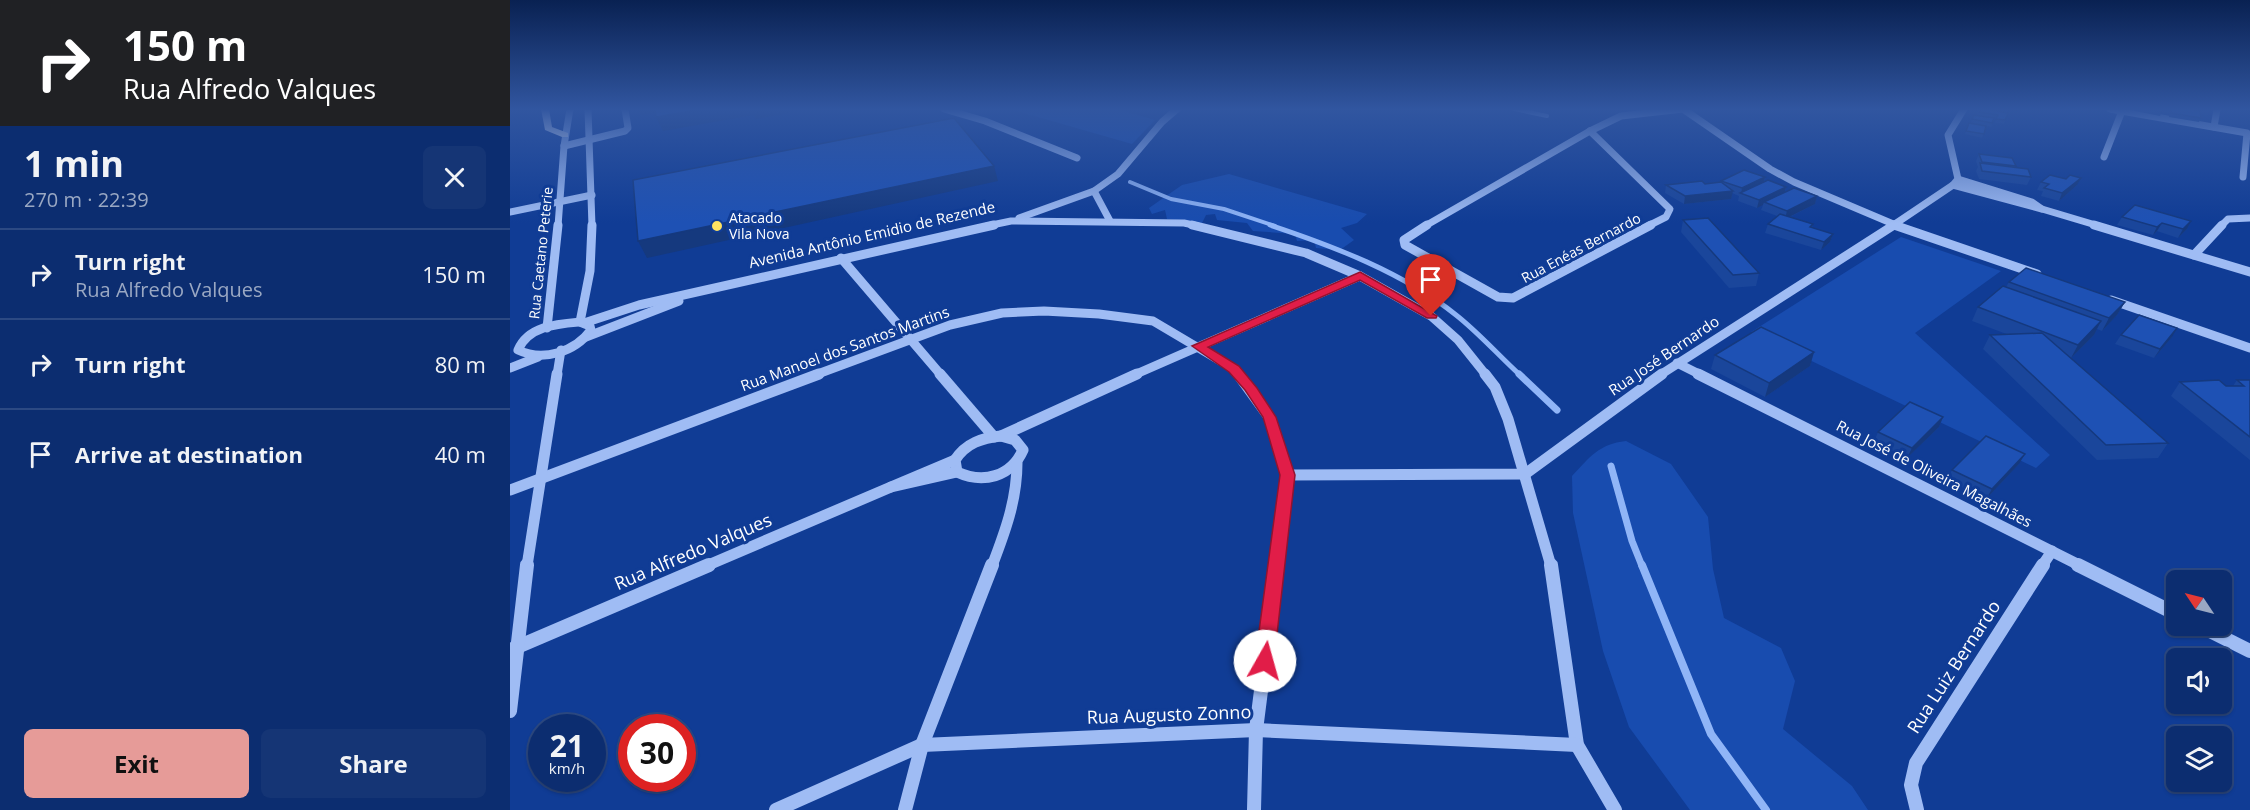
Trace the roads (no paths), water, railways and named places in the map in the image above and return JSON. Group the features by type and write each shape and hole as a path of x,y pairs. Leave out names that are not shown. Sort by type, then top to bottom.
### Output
{"street":[{"name":"Rua Caetano Peterie","path":"547,328 561,201 564,147"},
{"path":"586,337 591,330 590,326 582,323 588,298 592,195 588,147"},
{"path":"1049,147 1077,158"},
{"path":"1011,221 1094,191 1118,174 1141,147"},
{"name":"Rua Enéas Bernardo","path":"1563,147 1408,236 1404,240 1405,245 1498,297 1513,298 1665,217 1670,209 1607,147"},
{"path":"1738,147 1794,182 1894,225 2050,279"},
{"path":"1950,147 1955,182 2025,206 2042,209 2250,272"},
{"path":"2104,157 2108,147"},
{"path":"2243,177 2246,147"},
{"name":"Rua José Bernardo","path":"1525,474 1677,363 1894,225 1955,182"},
{"path":"1094,191 1110,221"},
{"path":"510,212 592,195"},
{"path":"2194,255 2228,219 2250,218"},
{"name":"Avenida Antônio Emidio de Rezende","path":"547,328 582,323 625,309 1011,221 1184,223 1306,253 1360,276 1431,316 1458,340 1495,387 1525,474 1554,575 1577,745 1616,810"},
{"path":"841,258 909,340 998,436 1017,440 1023,450 1017,463 1017,484 1008,524 922,745 905,810"},
{"path":"998,436 1360,276"},
{"name":"Avenida Antônio Emidio de Rezende","path":"510,368 555,352 586,337 698,292"},
{"path":"2105,298 2250,348"},
{"name":"Rua Manoel dos Santos Martins","path":"510,490 909,340 976,318 1002,313 1044,311 1099,314 1153,321 1234,369 1269,417 1288,475"},
{"path":"510,711 513,649 539,479 555,352 535,355 514,351 524,339 547,328"},
{"name":"Rua José de Oliveira Magalhães","path":"1677,363 2166,609"},
{"name":"Rua Alfredo Valques","path":"513,649 891,487 956,466 958,453 974,442 998,436"},
{"path":"956,466 964,476 986,478 1003,472 1017,463"},
{"path":"1254,810 1256,730 1288,475 1525,474"},
{"name":"Rua Luiz Bernardo","path":"1917,810 1911,785 1916,764 2052,551"},
{"path":"2220,636 2250,651"},
{"name":"Rua Augusto Zonno","path":"776,810 922,745 1256,730 1577,745"}],"waterway":[{"path":"1130,182 1171,199 1224,209 1275,226"},
{"path":"1270,225 1367,262 1414,286 1464,322 1520,375"},
{"path":"1519,374 1557,410"},
{"path":"1611,466 1632,541 1642,566"},
{"path":"1642,565 1711,734 1766,810"}],"place":[{"name":"Atacado Vila Nova","path":"717,226"}]}
